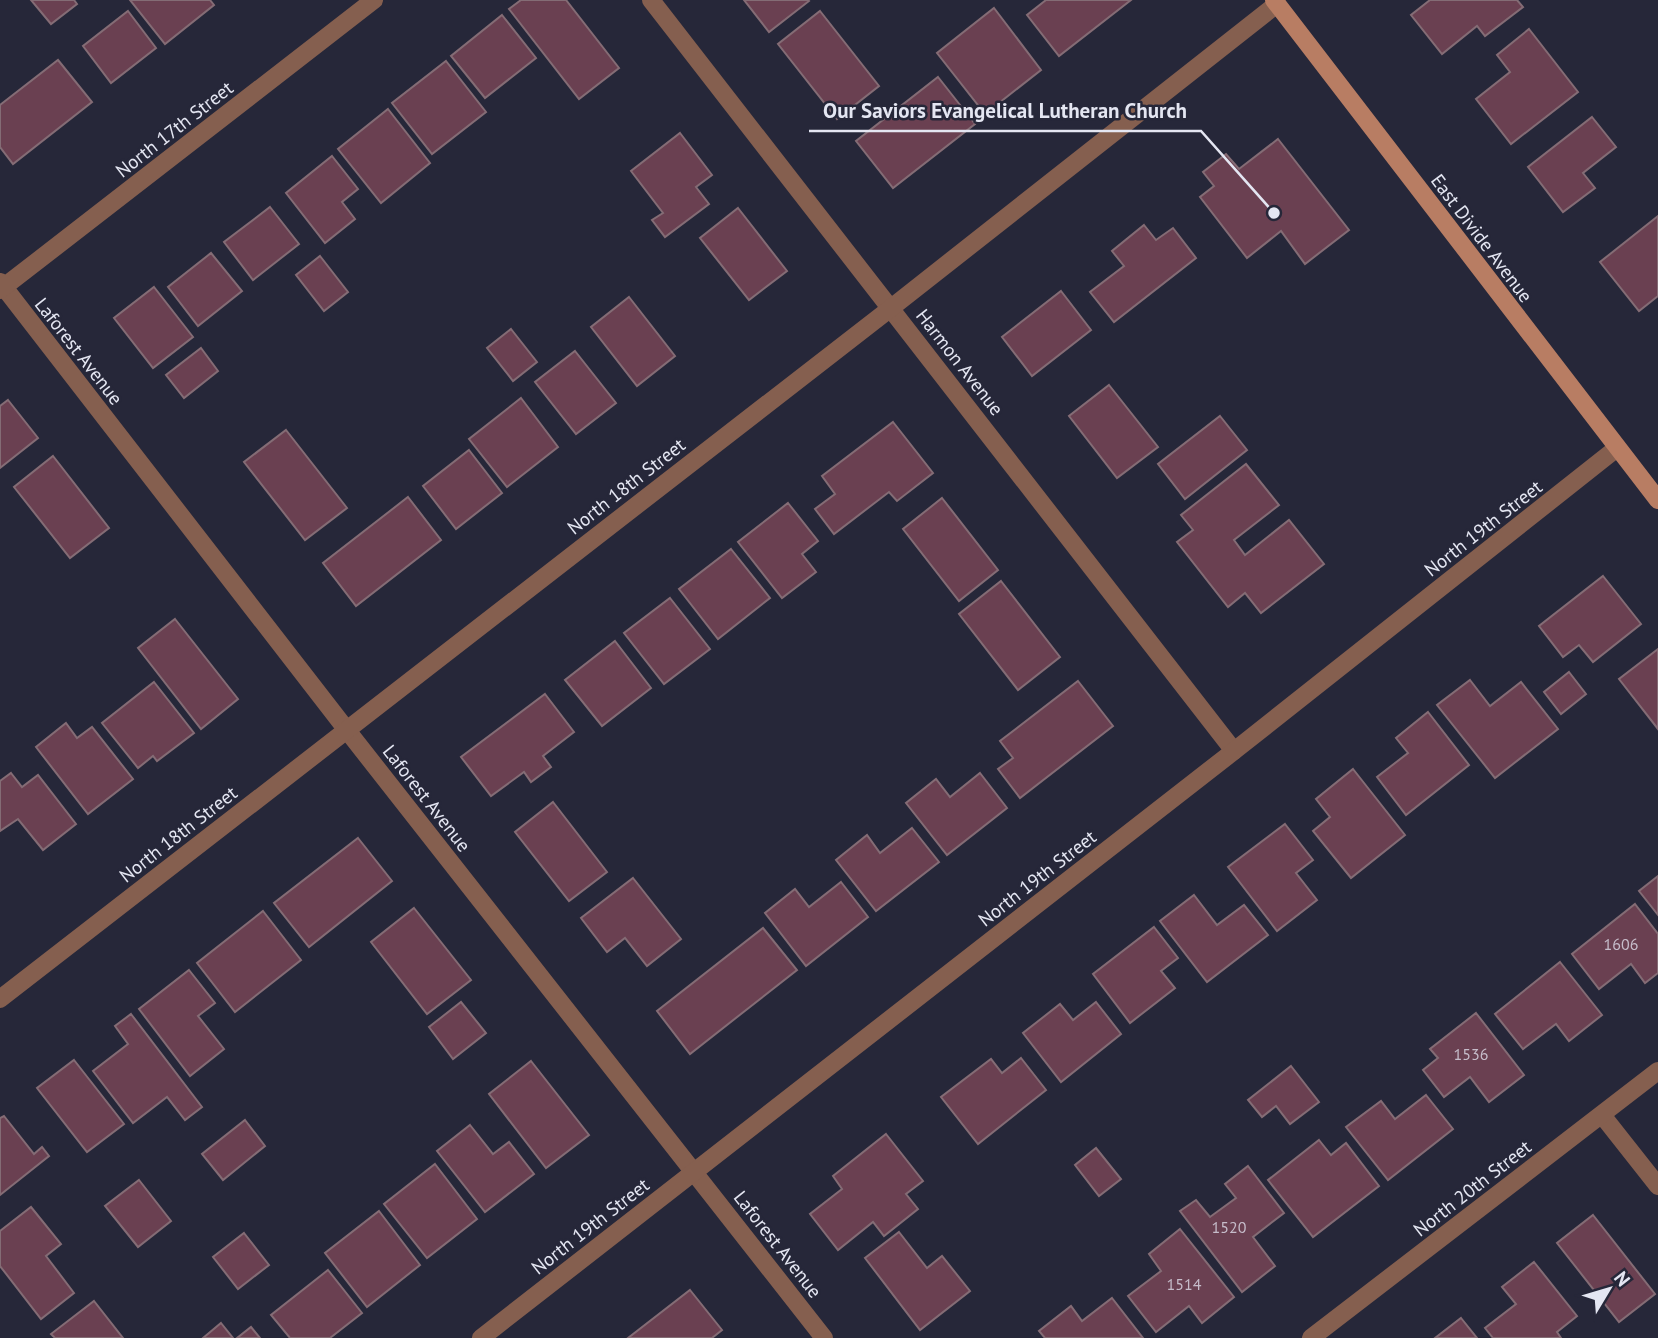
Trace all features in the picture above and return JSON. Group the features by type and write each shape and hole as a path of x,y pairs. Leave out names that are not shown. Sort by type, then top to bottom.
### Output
{"street":[{"name":"North 17th Street","path":"1,287 374,0"},
{"name":"Harmon Avenue","path":"651,0 1234,751"},
{"name":"North 18th Street","path":"0,999 891,308 1276,2"},
{"name":"East Divide Avenue","path":"1276,2 1658,500"},
{"name":"Laforest Avenue","path":"1,287 824,1338"},
{"name":"North 19th Street","path":"481,1338 1234,751 1617,448"},
{"name":"North 20th Street","path":"1311,1338 1658,1071"},
{"path":"1602,1115 1658,1186"}],"building":[{"path":"31,0 74,0 77,4 51,24"},
{"path":"130,0 210,0 214,5 165,44"},
{"path":"521,0 566,0 619,68 579,99 509,9"},
{"path":"744,0 808,0 809,1 769,32"},
{"path":"1046,0 1131,0 1059,56 1027,15"},
{"path":"1430,0 1517,0 1523,7 1485,36 1477,26 1442,54 1411,15"},
{"path":"994,8 1041,70 985,114 937,53"},
{"path":"128,11 156,48 111,83 83,46"},
{"path":"820,11 879,86 837,119 778,44"},
{"path":"502,15 536,58 485,98 451,56"},
{"path":"1529,29 1578,92 1511,144 1476,99 1510,72 1497,55"},
{"path":"58,60 92,102 13,164 0,147 0,105"},
{"path":"446,61 486,112 432,154 392,103"},
{"path":"938,77 975,124 893,188 856,141"},
{"path":"388,109 430,163 381,203 338,149"},
{"path":"1592,117 1616,147 1583,173 1595,188 1563,212 1528,167"},
{"path":"680,133 712,175 696,187 709,204 665,237 652,220 663,213 631,171"},
{"path":"1278,139 1349,230 1305,264 1281,231 1247,258 1200,197 1214,186 1203,172 1226,154 1239,169"},
{"path":"332,156 358,189 342,202 355,219 325,243 286,193"},
{"path":"270,207 299,244 253,280 224,242"},
{"path":"738,208 787,271 749,300 700,238"},
{"path":"1658,216 1658,296 1639,311 1600,262"},
{"path":"1144,225 1156,240 1173,228 1196,258 1114,322 1090,292 1124,266 1112,251"},
{"path":"211,253 242,291 198,326 168,287"},
{"path":"320,256 348,292 324,311 296,275"},
{"path":"154,287 193,337 153,368 114,318"},
{"path":"1061,291 1091,330 1032,376 1002,337"},
{"path":"629,297 675,356 637,386 591,327"},
{"path":"511,329 537,362 513,381 487,348"},
{"path":"201,348 218,371 184,398 166,375"},
{"path":"575,351 616,403 576,434 535,382"},
{"path":"1109,385 1158,447 1117,478 1069,416"},
{"path":"521,398 558,447 507,487 469,439"},
{"path":"8,400 38,438 0,468 0,406"},
{"path":"1220,416 1247,450 1185,499 1158,464"},
{"path":"893,422 933,473 897,501 889,492 834,534 815,509 835,494 822,476"},
{"path":"286,430 347,508 305,540 244,462"},
{"path":"469,450 502,493 456,529 423,486"},
{"path":"53,456 109,528 70,558 14,487"},
{"path":"1246,464 1279,505 1234,540 1245,555 1289,520 1324,564 1261,613 1245,593 1228,607 1177,542 1193,530 1181,515"},
{"path":"408,497 441,540 356,606 323,563"},
{"path":"942,498 998,570 959,601 903,529"},
{"path":"788,503 818,541 802,554 816,572 782,598 738,542"},
{"path":"731,549 770,598 718,639 679,589"},
{"path":"1603,576 1641,624 1593,662 1579,645 1563,657 1539,626"},
{"path":"1001,581 1060,657 1018,690 959,614"},
{"path":"670,598 710,649 664,684 624,633"},
{"path":"175,619 238,699 201,729 138,648"},
{"path":"615,641 651,688 602,726 565,680"},
{"path":"1658,649 1658,729 1619,679"},
{"path":"1569,672 1586,694 1561,714 1544,692"},
{"path":"1470,680 1490,706 1521,682 1558,729 1495,778 1437,705"},
{"path":"1078,681 1113,726 1020,798 998,769 1013,758 1000,741"},
{"path":"154,682 194,733 157,761 153,756 138,768 102,723"},
{"path":"545,694 574,732 543,756 551,767 531,782 524,772 491,796 461,757"},
{"path":"1428,712 1469,765 1406,815 1377,777 1408,753 1396,738"},
{"path":"66,723 77,738 92,727 133,779 88,814 36,747"},
{"path":"1353,769 1405,835 1351,878 1313,831 1330,817 1316,799"},
{"path":"11,773 22,787 38,775 76,824 43,850 18,819 0,831 0,781"},
{"path":"980,773 1007,808 947,855 906,803 936,779 950,797"},
{"path":"553,802 607,872 569,901 515,832"},
{"path":"1285,824 1313,860 1296,873 1317,900 1277,931 1228,867"},
{"path":"912,828 939,862 876,911 836,860 867,835 880,853"},
{"path":"358,838 392,881 309,947 274,903"},
{"path":"1658,876 1658,915 1639,891"},
{"path":"633,878 681,939 647,966 625,938 607,952 581,918"},
{"path":"841,882 868,917 806,966 765,913 795,889 809,907"},
{"path":"1194,895 1217,925 1244,905 1268,935 1207,982 1160,921"},
{"path":"1635,904 1658,934 1658,973 1645,983 1631,964 1599,989 1572,954"},
{"path":"414,908 471,980 427,1014 371,942"},
{"path":"263,911 301,960 235,1012 197,963"},
{"path":"1154,927 1178,958 1161,971 1175,988 1130,1023 1093,974"},
{"path":"763,928 797,970 690,1054 657,1011"},
{"path":"1560,962 1602,1015 1569,1041 1556,1024 1523,1049 1495,1014"},
{"path":"189,970 215,1003 198,1016 224,1049 190,1076 139,1009"},
{"path":"461,1002 486,1033 453,1059 429,1027"},
{"path":"1096,1002 1121,1034 1061,1082 1023,1033 1060,1004 1073,1020"},
{"path":"1476,1013 1524,1075 1489,1102 1470,1077 1444,1097 1423,1070 1438,1058 1430,1049"},
{"path":"131,1014 202,1107 185,1120 167,1097 133,1123 93,1071 128,1044 115,1026"},
{"path":"1021,1058 1046,1090 978,1144 941,1097 991,1059 1002,1073"},
{"path":"74,1060 124,1124 87,1152 37,1088"},
{"path":"531,1061 589,1135 546,1168 489,1094"},
{"path":"1291,1066 1319,1102 1290,1124 1276,1106 1262,1117 1248,1100"},
{"path":"1426,1095 1453,1129 1388,1180 1346,1127 1381,1101 1395,1119"},
{"path":"4,1116 34,1154 42,1147 49,1156 0,1195 0,1118"},
{"path":"245,1120 265,1146 223,1180 202,1154"},
{"path":"470,1125 493,1154 509,1142 534,1174 485,1212 437,1151"},
{"path":"886,1134 923,1181 906,1194 918,1209 884,1236 873,1222 838,1250 810,1214 842,1189 833,1176"},
{"path":"1319,1140 1331,1155 1346,1143 1379,1186 1313,1237 1268,1180"},
{"path":"1096,1148 1121,1179 1099,1196 1075,1165"},
{"path":"435,1164 477,1219 427,1258 384,1204"},
{"path":"1248,1166 1284,1213 1253,1237 1275,1266 1242,1292 1180,1211 1196,1200 1210,1217 1236,1198 1225,1184"},
{"path":"139,1180 171,1221 138,1247 105,1206"},
{"path":"31,1207 61,1244 46,1256 74,1293 41,1319 0,1266 0,1231"},
{"path":"379,1211 420,1265 367,1307 325,1253"},
{"path":"1593,1215 1655,1294 1619,1322 1557,1243"},
{"path":"1180,1229 1234,1297 1202,1323 1189,1306 1156,1332 1128,1296 1161,1271 1149,1254"},
{"path":"899,1232 927,1268 942,1256 970,1291 920,1330 865,1258"},
{"path":"244,1233 269,1265 238,1289 213,1257"},
{"path":"1534,1262 1577,1316 1557,1332 1561,1338 1493,1338 1485,1328 1516,1304 1502,1287"},
{"path":"328,1270 362,1313 330,1338 290,1338 271,1315"},
{"path":"690,1290 722,1330 712,1338 628,1338"},
{"path":"1112,1298 1143,1338 1045,1338 1039,1331 1071,1306 1082,1321"},
{"path":"94,1301 123,1338 55,1338 51,1334"},
{"path":"1461,1318 1477,1338 1435,1338"},
{"path":"221,1323 233,1338 203,1338"},
{"path":"251,1327 260,1338 237,1338"}],"place":[{"name":"Our Saviors Evangelical Lutheran Church","path":"1274,213"}]}
